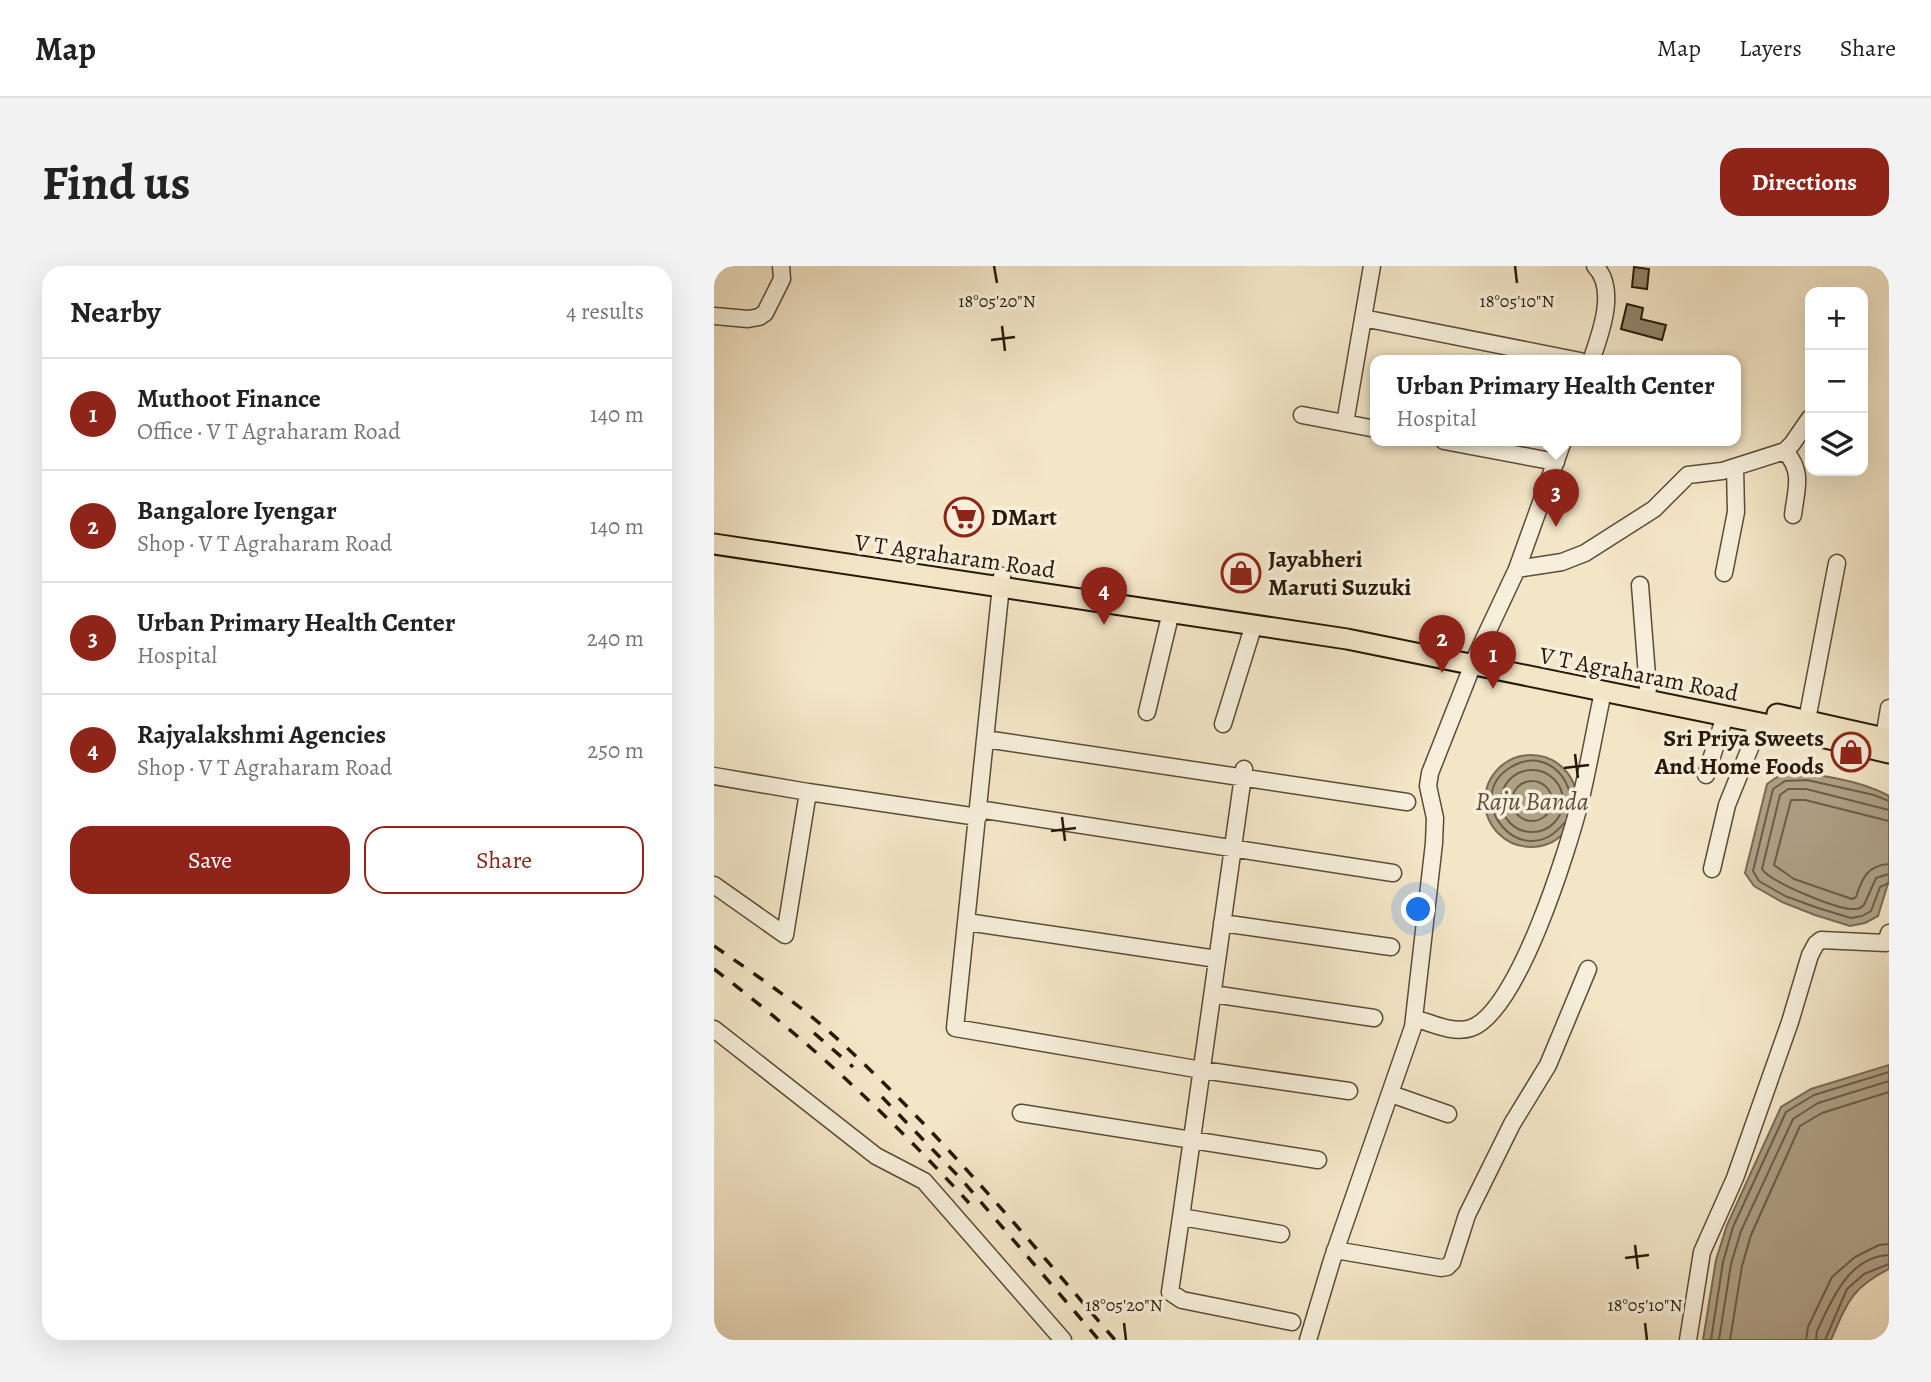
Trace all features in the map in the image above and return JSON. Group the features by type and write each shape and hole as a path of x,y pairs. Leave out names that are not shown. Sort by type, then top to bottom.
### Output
{"main road":[{"name":"V T Agraharam Road","path":"714,532 1171,612 1474,660"},
{"name":"V T Agraharam Road","path":"714,544 1226,609 1388,636 1603,692 1757,722 1887,743"},
{"path":"1474,660 1807,719 1887,743"}],"street":[{"path":"714,316 748,319 765,313 782,279 781,266"},
{"path":"1345,423 1372,266"},
{"path":"1593,355 1604,316 1605,295 1599,267"},
{"path":"1363,318 1550,355"},
{"path":"1302,415 1370,428"},
{"path":"1517,569 1574,558 1654,509 1688,475 1735,467 1785,451 1805,425"},
{"path":"1471,446 1556,462"},
{"path":"1308,1340 1335,1250 1391,1094 1414,1018 1434,843 1435,818 1428,786 1430,773 1474,660 1517,569 1561,446"},
{"path":"1785,451 1797,471 1793,515"},
{"path":"1724,573 1736,512 1735,467"},
{"path":"1807,719 1837,563"},
{"path":"1001,582 956,1028 1202,1070 1349,1091"},
{"path":"1640,585 1648,689"},
{"path":"1147,712 1171,612"},
{"path":"1223,724 1254,624"},
{"path":"1414,1018 1453,1030 1473,1028 1484,1021 1499,1004 1525,961 1579,804 1603,692"},
{"path":"1887,743 1889,708"},
{"path":"1706,775 1725,716"},
{"path":"1712,869 1727,805 1750,748 1757,722"},
{"path":"985,739 1243,773 1407,802"},
{"path":"1243,773 1170,1292 1181,1300 1292,1322"},
{"path":"714,776 808,792 978,813 1393,873"},
{"path":"714,886 785,934 808,792"},
{"path":"967,922 1217,959"},
{"path":"1222,923 1391,947"},
{"path":"1688,1340 1702,1252 1735,1178 1790,1023 1810,955 1821,940 1886,943 1889,933"},
{"path":"1335,1250 1441,1268 1452,1262 1467,1215 1512,1124 1548,1065 1588,969"},
{"path":"1213,994 1374,1018"},
{"path":"714,1029 876,1156 923,1181 1063,1340"},
{"path":"1391,1094 1448,1114"},
{"path":"1021,1114 1318,1160"},
{"path":"1181,1217 1281,1234"}],"water":[{"name":"Raju Banda","path":"1531,755 1549,758 1564,768 1574,783 1577,801 1574,819 1564,834 1549,844 1531,847 1513,844 1498,834 1488,819 1485,801 1488,783 1498,768 1513,758"},
{"path":"1783,773 1837,778 1889,796 1889,880 1878,916 1865,923 1850,926 1815,915 1782,902 1754,886 1745,873 1767,784"},
{"path":"1889,1065 1889,1269 1858,1290 1841,1316 1831,1340 1703,1340 1716,1260 1727,1225 1781,1107 1811,1089"}],"building":[{"path":"1634,267 1649,269 1647,289 1632,287"},
{"path":"1627,304 1643,308 1641,319 1666,325 1662,340 1621,329"}],"railway":[{"path":"714,946 814,1019 881,1081 984,1189 1115,1340"},
{"path":"714,969 782,1023 847,1080 969,1203"},
{"path":"814,1033 853,1067"},
{"path":"882,1097 962,1180 1099,1340"}],"place":[{"name":"DMart","path":"964,517"},
{"name":"Urban Primary Health Center","path":"1556,527"},
{"name":"Jayabheri Maruti Suzuki","path":"1241,573"},
{"name":"Rajyalakshmi Agencies","path":"1104,625"},
{"name":"Bangalore Iyengar","path":"1442,673"},
{"name":"Muthoot Finance","path":"1493,689"},
{"name":"Sri Priya Sweets And Home Foods","path":"1851,752"}]}
